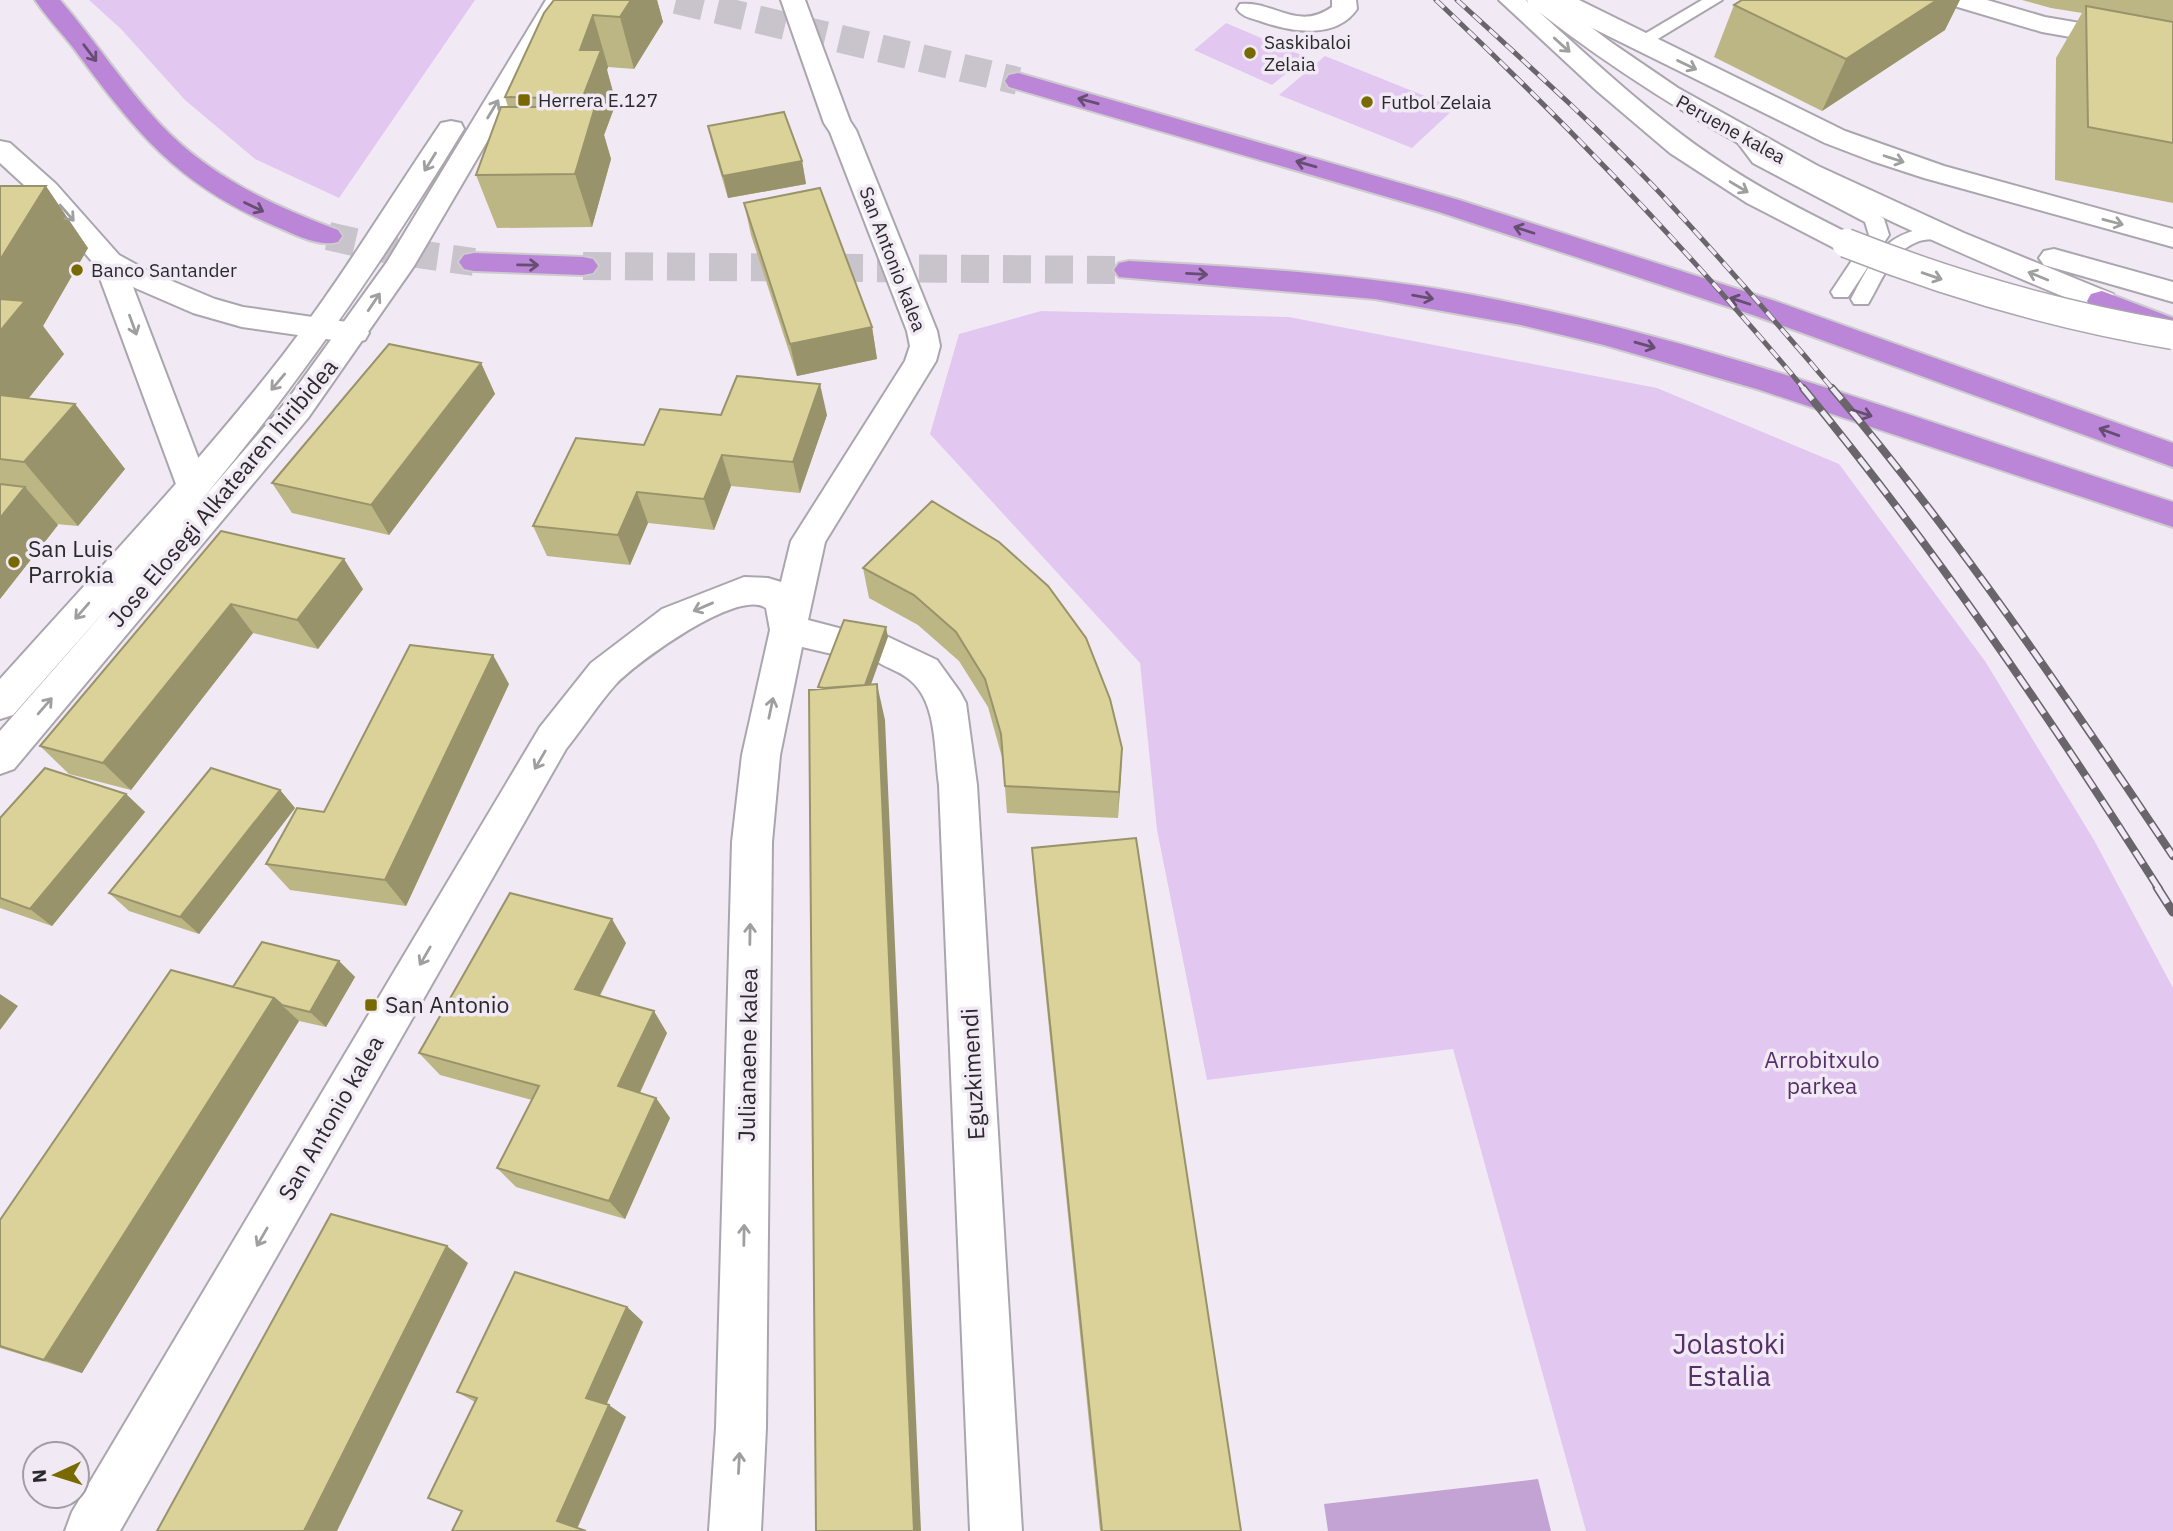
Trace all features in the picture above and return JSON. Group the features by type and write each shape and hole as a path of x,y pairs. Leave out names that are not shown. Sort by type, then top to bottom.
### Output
{"highway":[{"path":"47,0 134,111 184,161 214,185 252,207 328,236"},
{"path":"1018,81 1449,206 1763,309 2173,454"},
{"path":"474,262 583,266"},
{"path":"1129,270 1265,277 1393,292 1519,314 1639,343 1752,377 2173,515"},
{"path":"2102,301 2173,329"},
{"path":"2102,493 2173,528"}],"street":[{"name":"Jose Elosegi Alkatearen hiribidea","path":"0,704 192,486 320,328 367,262 532,0"},
{"name":"Jose Elosegi Alkatearen hiribidea","path":"0,758 253,464 354,333 399,266 558,0"},
{"name":"San Antonio kalea","path":"91,1531 553,738 604,673 674,619 756,590 808,541 920,361 925,346 922,331 848,143 837,123 793,0"},
{"path":"1249,9 1306,25 1333,19 1345,9 1344,0"},
{"name":"Peruene kalea","path":"1511,0 1605,84 1704,164 1790,215 1846,243 1968,289 2051,311 2173,335"},
{"name":"Peruene kalea","path":"1539,0 1588,40 1646,81 1741,135 1938,233 2102,301"},
{"path":"1562,0 1583,14 1835,138 1934,173 2173,238"},
{"path":"1960,0 2042,24 2173,47"},
{"path":"0,149 46,190 109,261 159,288 242,317 354,333"},
{"name":"Peruene kalea","path":"1938,233 2007,245 2173,292"},
{"path":"109,261 192,486"},
{"name":"San Antonio kalea","path":"788,630 808,541"},
{"path":"756,590 782,601 788,630 841,642"},
{"name":"Julianaene kalea","path":"735,1531 741,1414 752,842 761,755 788,630"},
{"name":"Eguzkimendi","path":"884,649 925,670 947,703 958,785 996,1531"}],"lane":[{"path":"1640,42 1714,0"},
{"path":"1741,135 1760,159 1874,219 1879,235 1841,292"},
{"path":"1861,299 1898,242 1921,233 1938,233"}],"green space":[{"path":"89,0 475,0 339,198 255,159 185,100 121,29"},
{"name":"Saskibaloi Zelaia","path":"1226,23 1306,57 1272,85 1194,50"},
{"name":"Futbol Zelaia","path":"1325,56 1455,108 1412,148 1279,95"},
{"name":"Arrobitxulo parkea","path":"1041,311 1289,317 1657,388 1839,464 1985,661 2094,840 2173,988 2173,1531 1586,1531 1453,1049 1207,1080 1157,830 1140,663 930,434 959,334"}],"shaded area":[{"path":"1538,1479 1551,1531 1328,1531 1324,1504"}],"building":[{"path":"554,0 631,0 620,17 593,15 580,50 601,50 582,99 505,97 544,13"},
{"path":"1742,0 1937,0 1846,59 1734,5"},
{"path":"2086,6 2173,22 2173,143 2088,127"},
{"path":"501,107 595,107 575,174 476,175"},
{"path":"784,112 802,161 723,176 708,126"},
{"path":"0,186 46,186 0,260"},
{"path":"820,188 872,327 790,344 744,203"},
{"path":"0,299 25,301 0,331"},
{"path":"389,344 481,363 371,505 272,483"},
{"path":"737,376 820,384 793,462 722,455 704,499 637,492 618,535 533,526 576,438 644,445 660,409 721,415"},
{"path":"0,395 75,404 24,462 0,459"},
{"path":"0,484 25,487 0,518"},
{"path":"932,501 999,542 1048,586 1086,638 1110,699 1122,748 1119,792 1005,786 1001,734 985,679 956,632 914,595 863,568"},
{"path":"221,531 344,559 297,620 231,604 103,763 40,746"},
{"path":"844,620 886,627 865,685 818,687"},
{"path":"410,645 493,655 385,880 266,864 297,808 324,812"},
{"path":"877,684 914,1531 816,1531 809,690"},
{"path":"45,768 126,794 30,909 0,898 0,818"},
{"path":"211,768 280,790 180,917 109,893"},
{"path":"1136,838 1241,1531 1102,1531 1032,848"},
{"path":"510,893 612,919 575,989 654,1011 618,1086 656,1098 609,1201 497,1168 539,1086 419,1053"},
{"path":"262,942 339,961 310,1012 282,1005 274,998 233,987"},
{"path":"171,970 274,998 44,1360 0,1346 0,1220"},
{"path":"331,1214 447,1246 304,1531 157,1531"},
{"path":"515,1272 627,1307 586,1398 609,1405 557,1521 586,1531 452,1531 462,1511 428,1498 477,1398 457,1392"}],"tunnel":[{"path":"676,0 1018,81"},
{"path":"328,236 389,250 474,262"},
{"path":"583,266 1129,270"}],"railway":[{"path":"1436,0 1626,189 1761,337 1804,389"},
{"path":"1457,0 1586,119 1661,194 1833,389"},
{"path":"1803,388 1944,570 2075,760 2159,889"},
{"path":"1832,388 1967,558 2173,856"},
{"path":"2157,887 2173,912"}],"place":[{"name":"Saskibaloi Zelaia","path":"1250,53"},
{"name":"Herrera E.127","path":"524,100"},
{"name":"Futbol Zelaia","path":"1367,102"},
{"name":"Banco Santander","path":"77,270"},
{"name":"San Luis Parrokia","path":"14,562"},
{"name":"San Antonio","path":"371,1005"}],"park label":[{"name":"Jolastoki Estalia","path":"1729,1360"}]}
